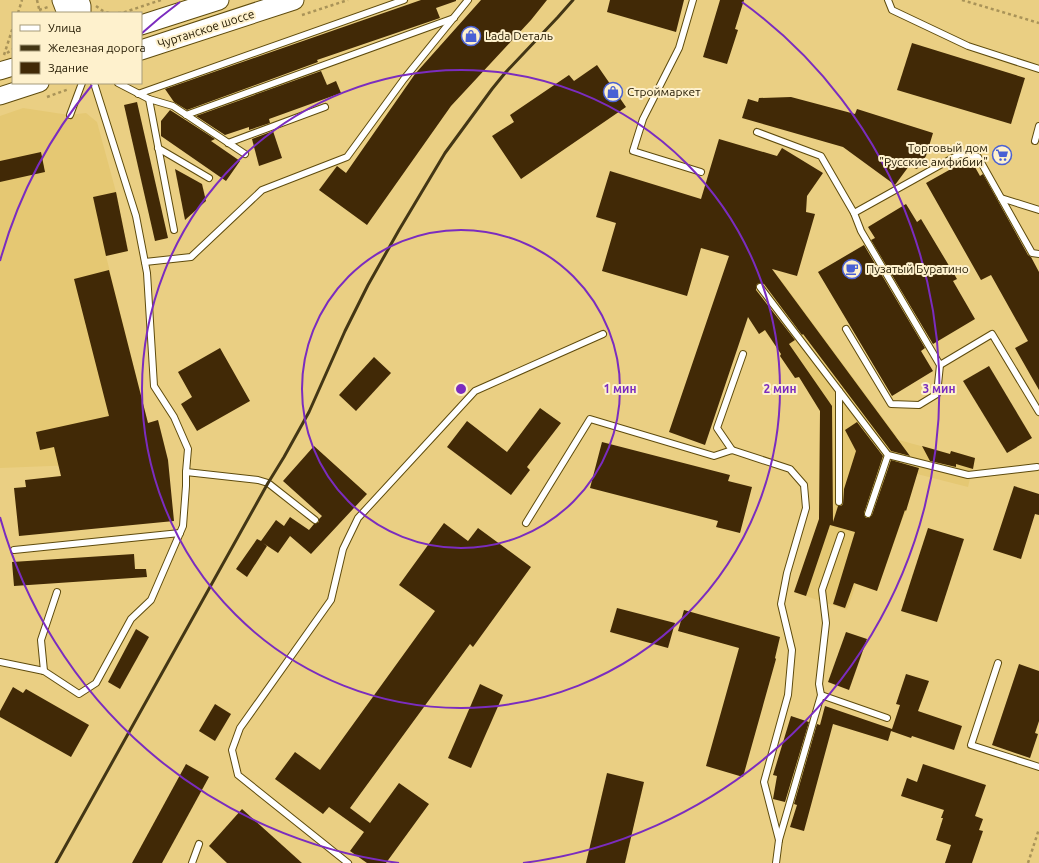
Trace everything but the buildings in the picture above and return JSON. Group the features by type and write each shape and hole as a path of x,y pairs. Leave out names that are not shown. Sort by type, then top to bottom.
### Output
{"main road":[{"path":"62,0 67,12"},
{"name":"Чуртанское шоссе","path":"142,25 219,0"},
{"name":"Чуртанское шоссе","path":"142,50 294,0"}],"street":[{"path":"0,96 36,84"}],"lane":[{"path":"138,94 404,0"},
{"path":"146,262 191,257 262,190 347,157 404,79 468,0"},
{"path":"693,0 679,48 642,119 633,151 701,172"},
{"path":"888,0 892,10 968,46 1039,69"},
{"path":"186,115 454,18"},
{"path":"70,115 82,84"},
{"path":"0,662 44,671 79,694 96,683 131,619 151,600 183,526 188,449 174,417 154,386 146,262 136,216 94,84"},
{"path":"120,84 149,99 173,106 245,154"},
{"path":"149,99 174,230"},
{"path":"228,143 325,107"},
{"path":"1034,141 1039,126"},
{"path":"757,132 821,156 854,213 860,231 940,365 937,394 919,405 891,404 846,329"},
{"path":"158,148 209,178"},
{"path":"854,213 960,154 978,157 1032,253 1039,254"},
{"path":"1001,198 1039,210"},
{"path":"760,287 888,455 968,475 1038,466"},
{"path":"348,863 238,775 232,750 240,728 331,600 343,549 358,518 475,391 602,334"},
{"path":"940,365 992,334 1039,412"},
{"path":"732,450 717,428 743,354"},
{"path":"839,391 839,502"},
{"path":"526,523 590,419 714,456 732,450 790,469 804,485 806,508 787,573 781,604 792,650 788,695 764,782 778,840"},
{"path":"868,514 888,455"},
{"path":"186,472 258,480 268,483 315,520"},
{"path":"14,550 180,533"},
{"path":"776,863 778,840 821,695 819,684 826,623 822,590 840,535"},
{"path":"44,671 41,640 57,592"},
{"path":"998,663 971,745 1039,767"},
{"path":"821,695 887,718"},
{"path":"192,863 199,844"}],"path":[{"path":"18,12 22,0"},
{"path":"37,0 40,12"},
{"path":"125,12 161,0"},
{"path":"962,0 1039,23"},
{"path":"84,5 97,7 106,12"},
{"path":"6,64 12,32"},
{"path":"39,84 42,95 46,97 82,84"},
{"path":"1028,863 1039,828"}],"shaded area":[{"path":"23,108 69,115 86,113 97,122 116,192 128,251 106,256 148,423 158,420 165,448 122,459 76,465 0,468 0,116"},
{"path":"734,257 771,272 781,280 897,437 895,439 950,454 951,451 975,458 968,487 917,474 906,511 877,591 856,584 847,610 794,592 819,519 820,411 799,377 795,378 765,331 759,334 754,326 756,323"}],"railway":[{"path":"56,863 309,412 345,331 368,285 445,153 505,73 573,0"}],"place":[{"name":"Lada Dеталь","path":"471,36"},
{"name":"Строймаркет","path":"613,92"},
{"name":"Торговый дом \"Русские амфибии\"","path":"1002,155"},
{"name":"Пузатый Буратино","path":"852,269"}]}
